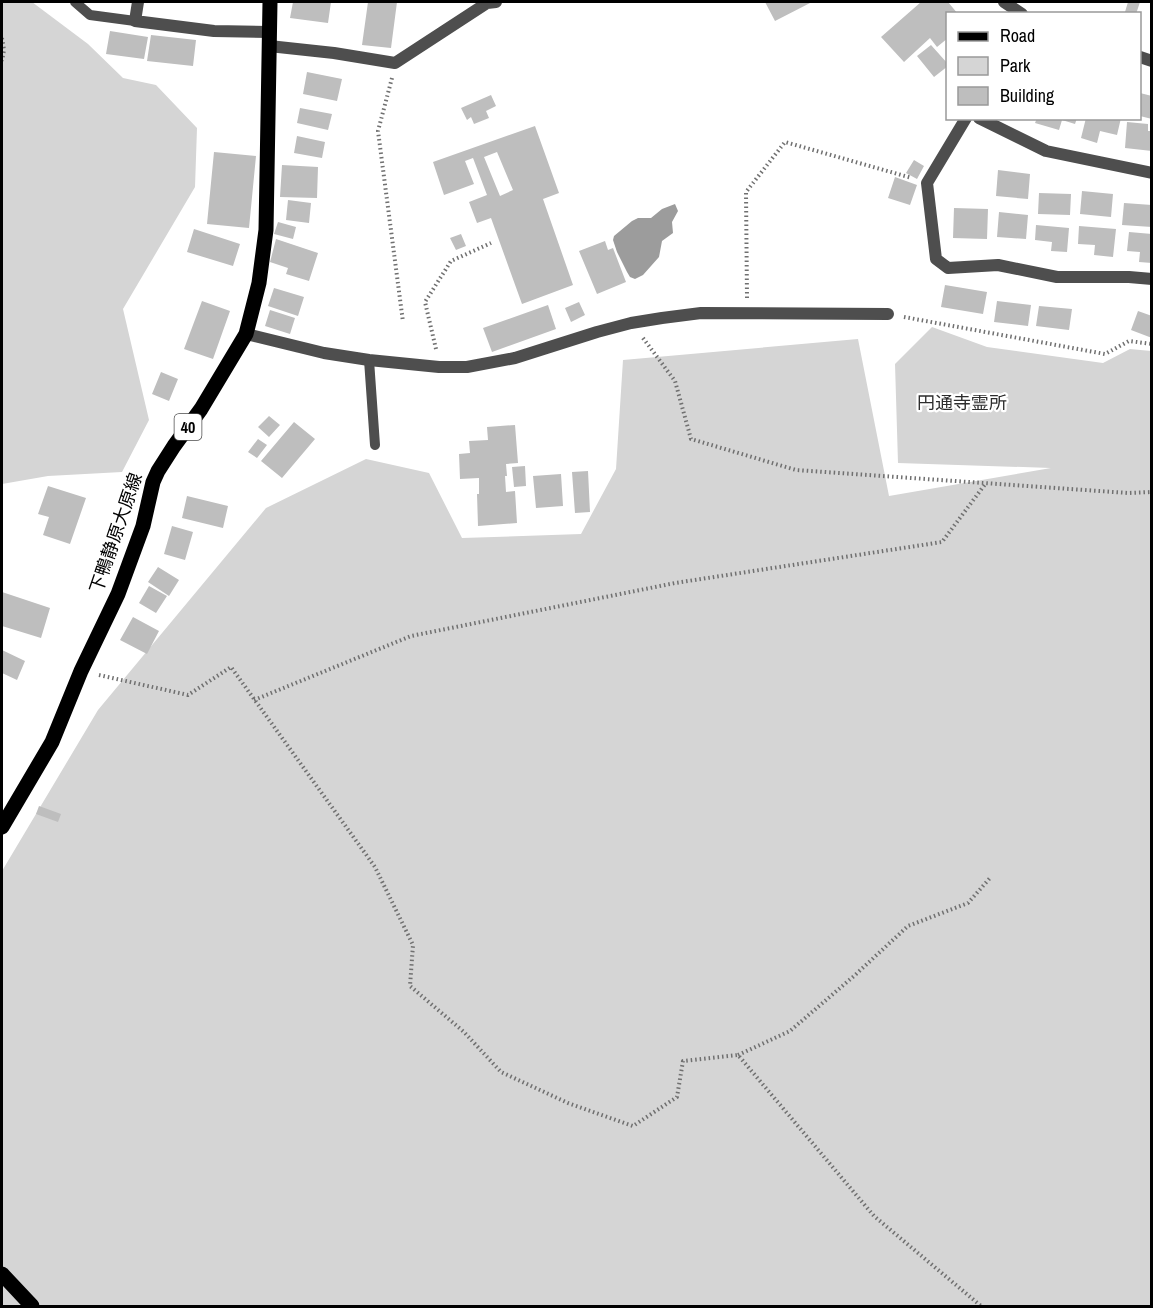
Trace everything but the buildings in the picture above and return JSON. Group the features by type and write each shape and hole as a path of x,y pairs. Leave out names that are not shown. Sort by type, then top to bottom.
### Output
{"main road":[{"name":"下鴨静原大原線","path":"2,827 52,742 81,671 118,594 143,526 153,482 174,446 201,410 246,334 259,283 266,230 270,2"},
{"path":"2,1274 32,1306"}],"street":[{"path":"138,2 135,21 269,39 395,63 487,3 496,2"},
{"path":"1004,2 1019,12"},
{"path":"965,120 927,183 936,259 948,268 998,265 1057,277 1152,279"},
{"path":"983,120 1046,151 1152,173"},
{"path":"246,334 324,353 439,367 467,366 515,358 597,332 662,318 747,313 888,314"}],"lane":[{"path":"75,2 90,15 135,21"},
{"path":"369,360 375,445"}],"path":[{"path":"2,38 4,50 2,62"},
{"path":"395,63 378,131 403,322"},
{"path":"747,313 746,192 785,142 927,183"},
{"path":"439,367 425,302 451,261 491,243"},
{"path":"888,314 1106,354 1129,341 1152,344"},
{"path":"631,323 675,381 691,439 796,470 1128,493 1152,492"},
{"path":"255,700 411,636 675,583 942,542 986,483"},
{"path":"81,671 188,695 231,667 375,867 413,945 410,986 464,1032 501,1072 568,1103 633,1126 677,1097 683,1061 738,1055 790,1031 908,926 968,903 990,878"},
{"path":"738,1055 874,1216 981,1306"}],"green space":[{"path":"2,2 32,2 88,44 123,78 156,85 197,128 195,187 123,309 149,420 122,472 48,476 2,484"},
{"name":"円通寺霊所","path":"932,327 987,347 1103,363 1130,349 1151,351 1151,1306 2,1306 2,871 98,710 266,508 366,459 429,473 462,538 581,534 616,469 623,360 858,339 889,496 1051,468 898,463 895,364"}],"shaded area":[{"path":"675,204 678,211 672,222 673,233 662,241 659,257 643,275 635,279 630,277 617,252 614,236 632,221 638,218 651,218 662,209"}]}
